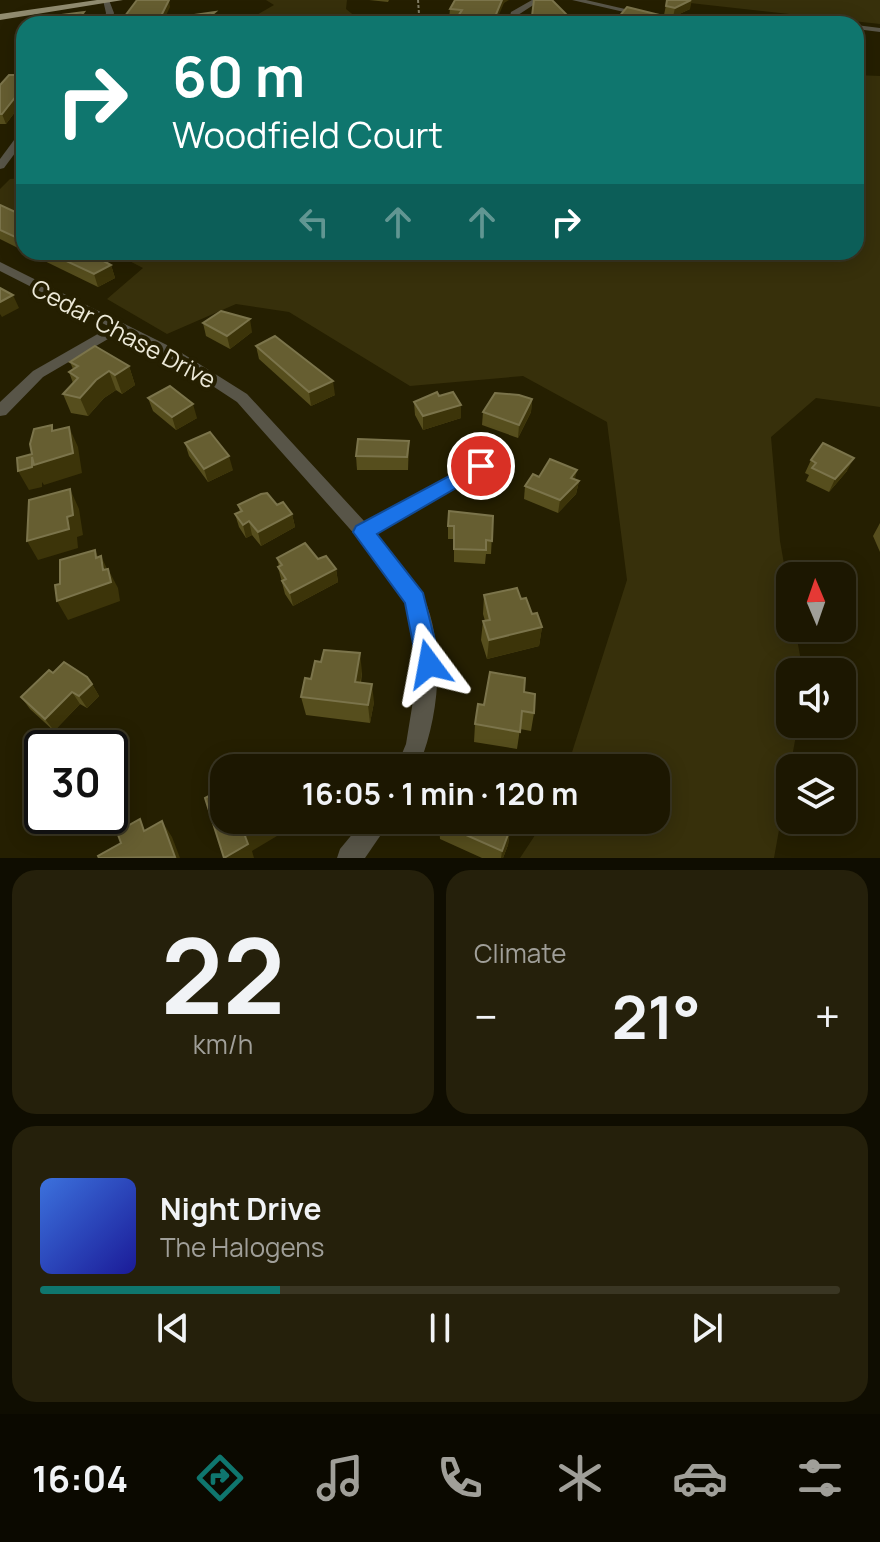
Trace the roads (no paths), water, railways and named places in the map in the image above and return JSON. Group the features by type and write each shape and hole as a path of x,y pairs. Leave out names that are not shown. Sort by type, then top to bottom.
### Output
{"main road":[{"path":"0,17 112,1"}],"street":[{"path":"514,16 537,0"},
{"path":"576,0 649,16"},
{"path":"0,166 16,145"},
{"name":"Cedar Chase Drive","path":"0,266 172,353 242,398 363,532 415,600 429,664 413,754"},
{"path":"0,411 38,374 118,328"},
{"path":"363,532 481,466"},
{"path":"349,858 368,834"}]}
